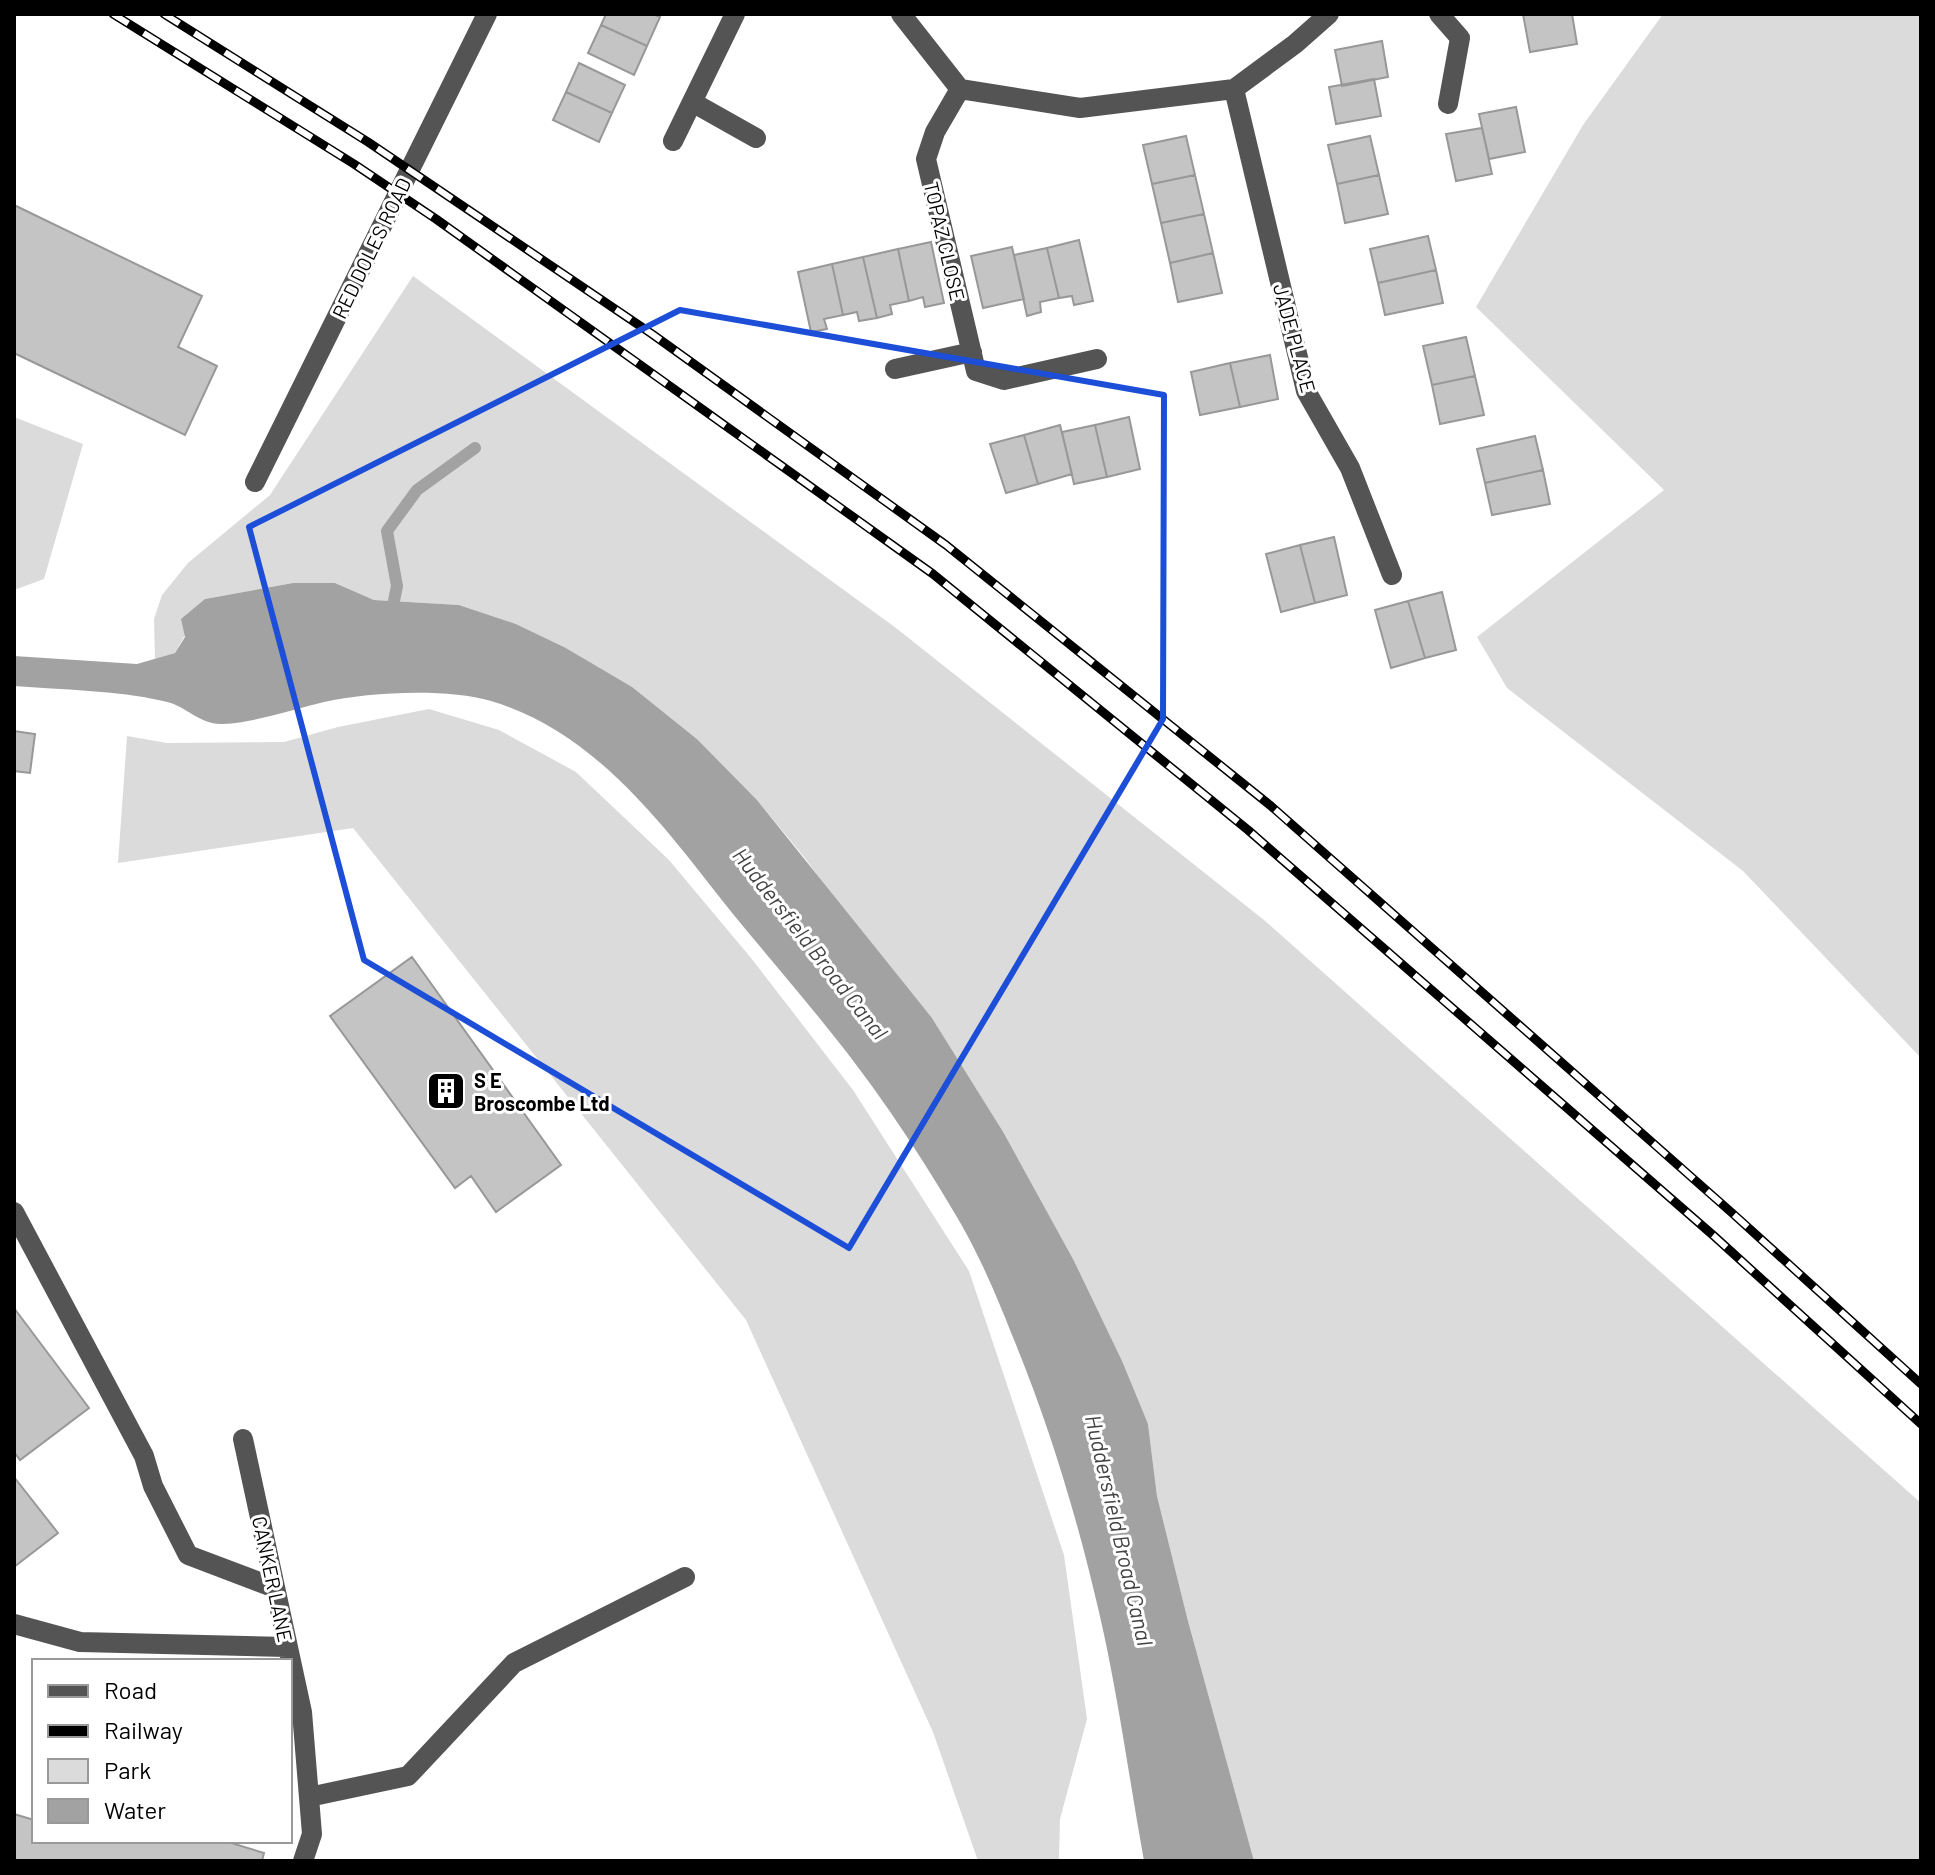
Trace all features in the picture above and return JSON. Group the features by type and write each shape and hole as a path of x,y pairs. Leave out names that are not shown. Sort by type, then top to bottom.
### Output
{"street":[{"name":"RED DOLES ROAD","path":"255,482 487,14"},
{"path":"673,141 735,14"},
{"path":"901,14 960,89 1080,108 1234,89 1295,44 1329,14"},
{"path":"1439,14 1460,38 1448,104"},
{"name":"TOPAZ CLOSE","path":"960,89 935,132 926,159 976,371 1004,380 1097,359"},
{"name":"JADE PLACE","path":"1234,89 1306,391 1350,468 1392,575"},
{"path":"692,102 756,138"},
{"path":"895,369 972,352"},
{"path":"14,1212 144,1456 153,1486 188,1555 275,1588"},
{"name":"CANKER LANE","path":"243,1439 290,1659"},
{"path":"309,1797 408,1776 514,1663 685,1577"},
{"path":"14,1624 80,1642 287,1647"},
{"name":"CANKER LANE","path":"292,1669 302,1712 312,1834 303,1861"}],"highlighted area":[{"path":"680,310 1164,395 1163,719 849,1248 364,960 249,527"}],"green space":[{"path":"1663,14 1921,14 1921,1058 1743,871 1507,688 1477,637 1664,490 1476,307 1583,125"},
{"path":"413,276 896,628 1264,920 1921,1503 1921,1861 1254,1861 1157,1496 1148,1424 1002,1130 932,1018 757,800 698,740 564,647 516,624 459,605 374,600 335,583 293,583 205,599 175,653 155,659 154,619 162,595 188,563 270,495"},
{"path":"14,417 83,444 44,579 14,590"},
{"path":"429,709 499,730 576,772 669,860 751,958 853,1090 969,1271 1064,1555 1087,1719 1060,1819 1059,1861 978,1861 933,1732 746,1320 353,828 118,863 127,736 167,743 284,742 338,727"}],"water":[{"name":"Huddersfield Broad Canal","path":"293,583 335,583 374,600 459,605 516,624 564,647 632,687 698,740 757,800 932,1018 1002,1130 1074,1261 1148,1424 1157,1496 1254,1861 1144,1861 1112,1674 1081,1541 1038,1402 982,1264 931,1174 865,1076 683,850 628,788 565,736 530,716 473,697 430,693 362,696 223,724 207,721 171,703 145,697 14,686 14,656 137,664 175,653 185,637 181,619 205,599"}],"building":[{"path":"606,14 653,14 660,17 647,46 601,25"},
{"path":"1523,14 1572,14 1577,44 1530,52"},
{"path":"601,25 647,46 634,75 588,53"},
{"path":"1382,41 1388,77 1342,86 1335,50"},
{"path":"579,63 625,85 612,113 566,92"},
{"path":"1374,79 1381,116 1336,124 1329,87"},
{"path":"566,92 612,113 599,142 553,120"},
{"path":"1516,107 1525,152 1489,159 1479,114"},
{"path":"1482,128 1492,174 1456,181 1446,134"},
{"path":"1186,136 1195,175 1152,184 1143,145"},
{"path":"1370,136 1379,175 1337,184 1328,145"},
{"path":"1195,175 1204,214 1161,223 1152,184"},
{"path":"1379,175 1388,214 1345,223 1337,184"},
{"path":"14,205 202,296 178,347 217,366 185,435 14,353"},
{"path":"1204,214 1213,253 1170,263 1161,223"},
{"path":"1428,236 1436,270 1378,283 1370,249"},
{"path":"1079,240 1093,301 1074,305 1072,296 1059,298 1047,248"},
{"path":"931,242 944,303 925,307 923,297 909,301 898,249"},
{"path":"1012,247 1024,299 983,308 971,256"},
{"path":"1047,248 1059,298 1040,302 1041,312 1027,316 1014,255"},
{"path":"898,249 909,301 890,305 892,314 877,318 863,257"},
{"path":"1213,253 1222,293 1178,302 1170,263"},
{"path":"863,257 877,318 859,321 857,312 843,315 832,264"},
{"path":"832,264 843,315 824,319 827,329 811,332 798,272"},
{"path":"1436,270 1443,303 1385,315 1378,283"},
{"path":"1466,337 1475,376 1432,385 1423,346"},
{"path":"1270,355 1278,399 1240,407 1230,363"},
{"path":"1230,363 1240,407 1200,415 1191,372"},
{"path":"1475,376 1484,415 1440,424 1432,385"},
{"path":"1129,417 1140,469 1107,477 1095,425"},
{"path":"1060,425 1072,474 1038,484 1024,435"},
{"path":"1095,425 1107,477 1074,484 1062,432"},
{"path":"1024,435 1038,484 1006,493 990,444"},
{"path":"1535,436 1543,470 1485,483 1477,449"},
{"path":"1543,470 1550,504 1492,515 1485,483"},
{"path":"1334,537 1347,595 1315,603 1300,545"},
{"path":"1300,545 1315,603 1281,612 1266,554"},
{"path":"1442,592 1456,650 1425,658 1408,601"},
{"path":"1408,601 1425,658 1391,668 1375,610"},
{"path":"14,731 35,734 30,773 14,771"},
{"name":"S E Broscombe Ltd","path":"412,957 561,1165 496,1212 471,1176 455,1188 330,1016"},
{"path":"14,1308 89,1408 20,1460 14,1452"},
{"path":"14,1477 58,1533 14,1567"},
{"path":"14,1814 32,1819 32,1843 232,1843 264,1853 262,1861 14,1861"}],"waterway":[{"path":"391,616 397,586 387,531 417,490 475,448"}],"railway":[{"path":"113,14 354,164 436,219 933,574 1248,830 1714,1236 1921,1424"},
{"path":"164,14 368,142 652,334 946,545 1271,806 1921,1384"}],"place":[{"name":"S E Broscombe Ltd","path":"446,1091"}]}
